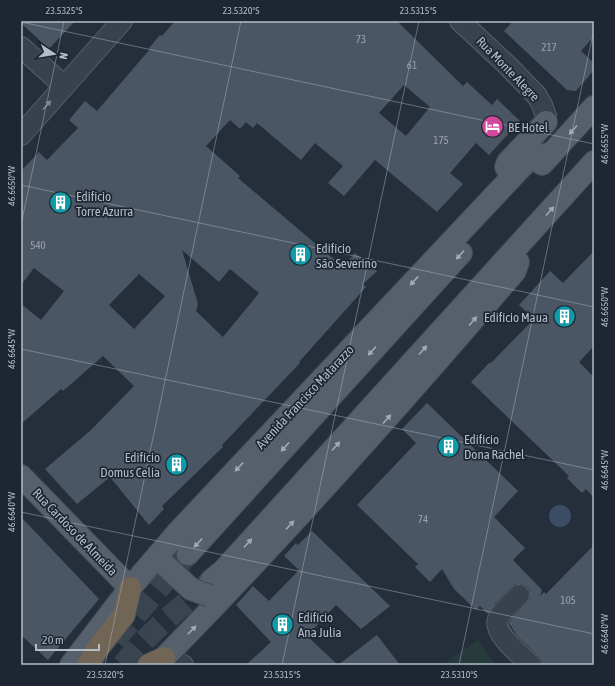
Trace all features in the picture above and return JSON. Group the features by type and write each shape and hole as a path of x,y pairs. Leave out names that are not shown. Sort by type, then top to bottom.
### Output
{"highway":[{"name":"Avenida Francisco Matarazzo","path":"88,665 98,648 124,615 130,588"}],"main road":[{"name":"Avenida Francisco Matarazzo","path":"188,554 594,107"},
{"path":"499,192 508,162 546,122"},
{"name":"Avenida Francisco Matarazzo","path":"130,588 161,560 178,532 529,159 552,153"},
{"path":"164,663 214,592 426,376 515,271 524,240 594,162"},
{"name":"Rua Cardoso de Almeida","path":"21,476 130,588"},
{"path":"161,560 191,589 214,592"},
{"path":"71,665 130,588"}],"street":[{"path":"21,135 122,21"},
{"name":"Rua Monte Alegre","path":"460,21 537,96 546,116 546,122"},
{"path":"21,47 64,86"},
{"path":"519,595 503,612 498,619 497,624 500,633 507,642 531,665"}],"green space":[{"path":"478,640 495,665 443,665"}],"water":[{"path":"560,505 568,508 571,516 568,524 560,527 552,524 549,516 552,508"}],"building":[{"path":"21,21 75,21 49,49 21,23"},
{"path":"175,21 397,21 463,86 467,82 492,105 497,99 520,121 489,155 476,143 450,173 463,184 437,212 375,160 344,196 328,183 343,166 315,143 301,160 257,123 253,128 246,122 240,129 230,120 206,146 240,176 238,178 343,267 355,253 377,271 363,284 366,287 299,362 300,363 222,445 223,447 162,506 164,509 149,525 110,477 77,504 45,469 91,430 134,386 103,356 63,391 61,389 21,424 21,304 41,320 64,291 34,268 21,285 21,171 39,152 47,160 78,128 69,120 85,101 97,111 150,49 149,48 160,35 162,36","holes":["404,85 430,107 406,136 379,113","182,250 219,282 230,269 259,293 223,337 196,311 198,304","139,274 165,296 134,329 109,305"]},
{"path":"513,21 594,21 594,36 581,51 594,63 594,70 576,91 567,90 504,31"},
{"path":"594,251 594,346 579,362 594,377 594,498 586,489 582,493 567,478 569,476 471,382 534,319 519,305 550,271 563,283"},
{"path":"427,403 518,491 494,517 525,548 513,560 542,590 540,596 544,592 546,594 594,545 594,665 542,665 542,661 539,657 517,636 509,623 530,598 530,591 526,586 515,584 496,602 488,614 480,606 476,610 454,589 442,569 430,582 415,567 418,564 357,505 416,443 402,429"},
{"path":"21,517 99,599 48,660 21,635"},
{"path":"312,531 390,606 361,629 336,605 307,636 338,665 246,665 271,642 236,605 253,586 269,601 299,570 284,556 296,543 298,545"},
{"path":"377,635 400,665 338,665"}],"tunnel":[{"path":"115,640 188,554"},
{"path":"123,665 154,631 211,581"}],"place":[{"name":"BE Hotel","path":"492,127"},
{"name":"Edifício Torre Azurra","path":"60,203"},
{"name":"Edifício São Severino","path":"300,255"},
{"name":"Edifício Maua","path":"564,317"},
{"name":"Edifício Dona Rachel","path":"449,446"},
{"name":"Edifício Domus Celia","path":"176,464"},
{"name":"Edifício Ana Julia","path":"282,624"}]}
